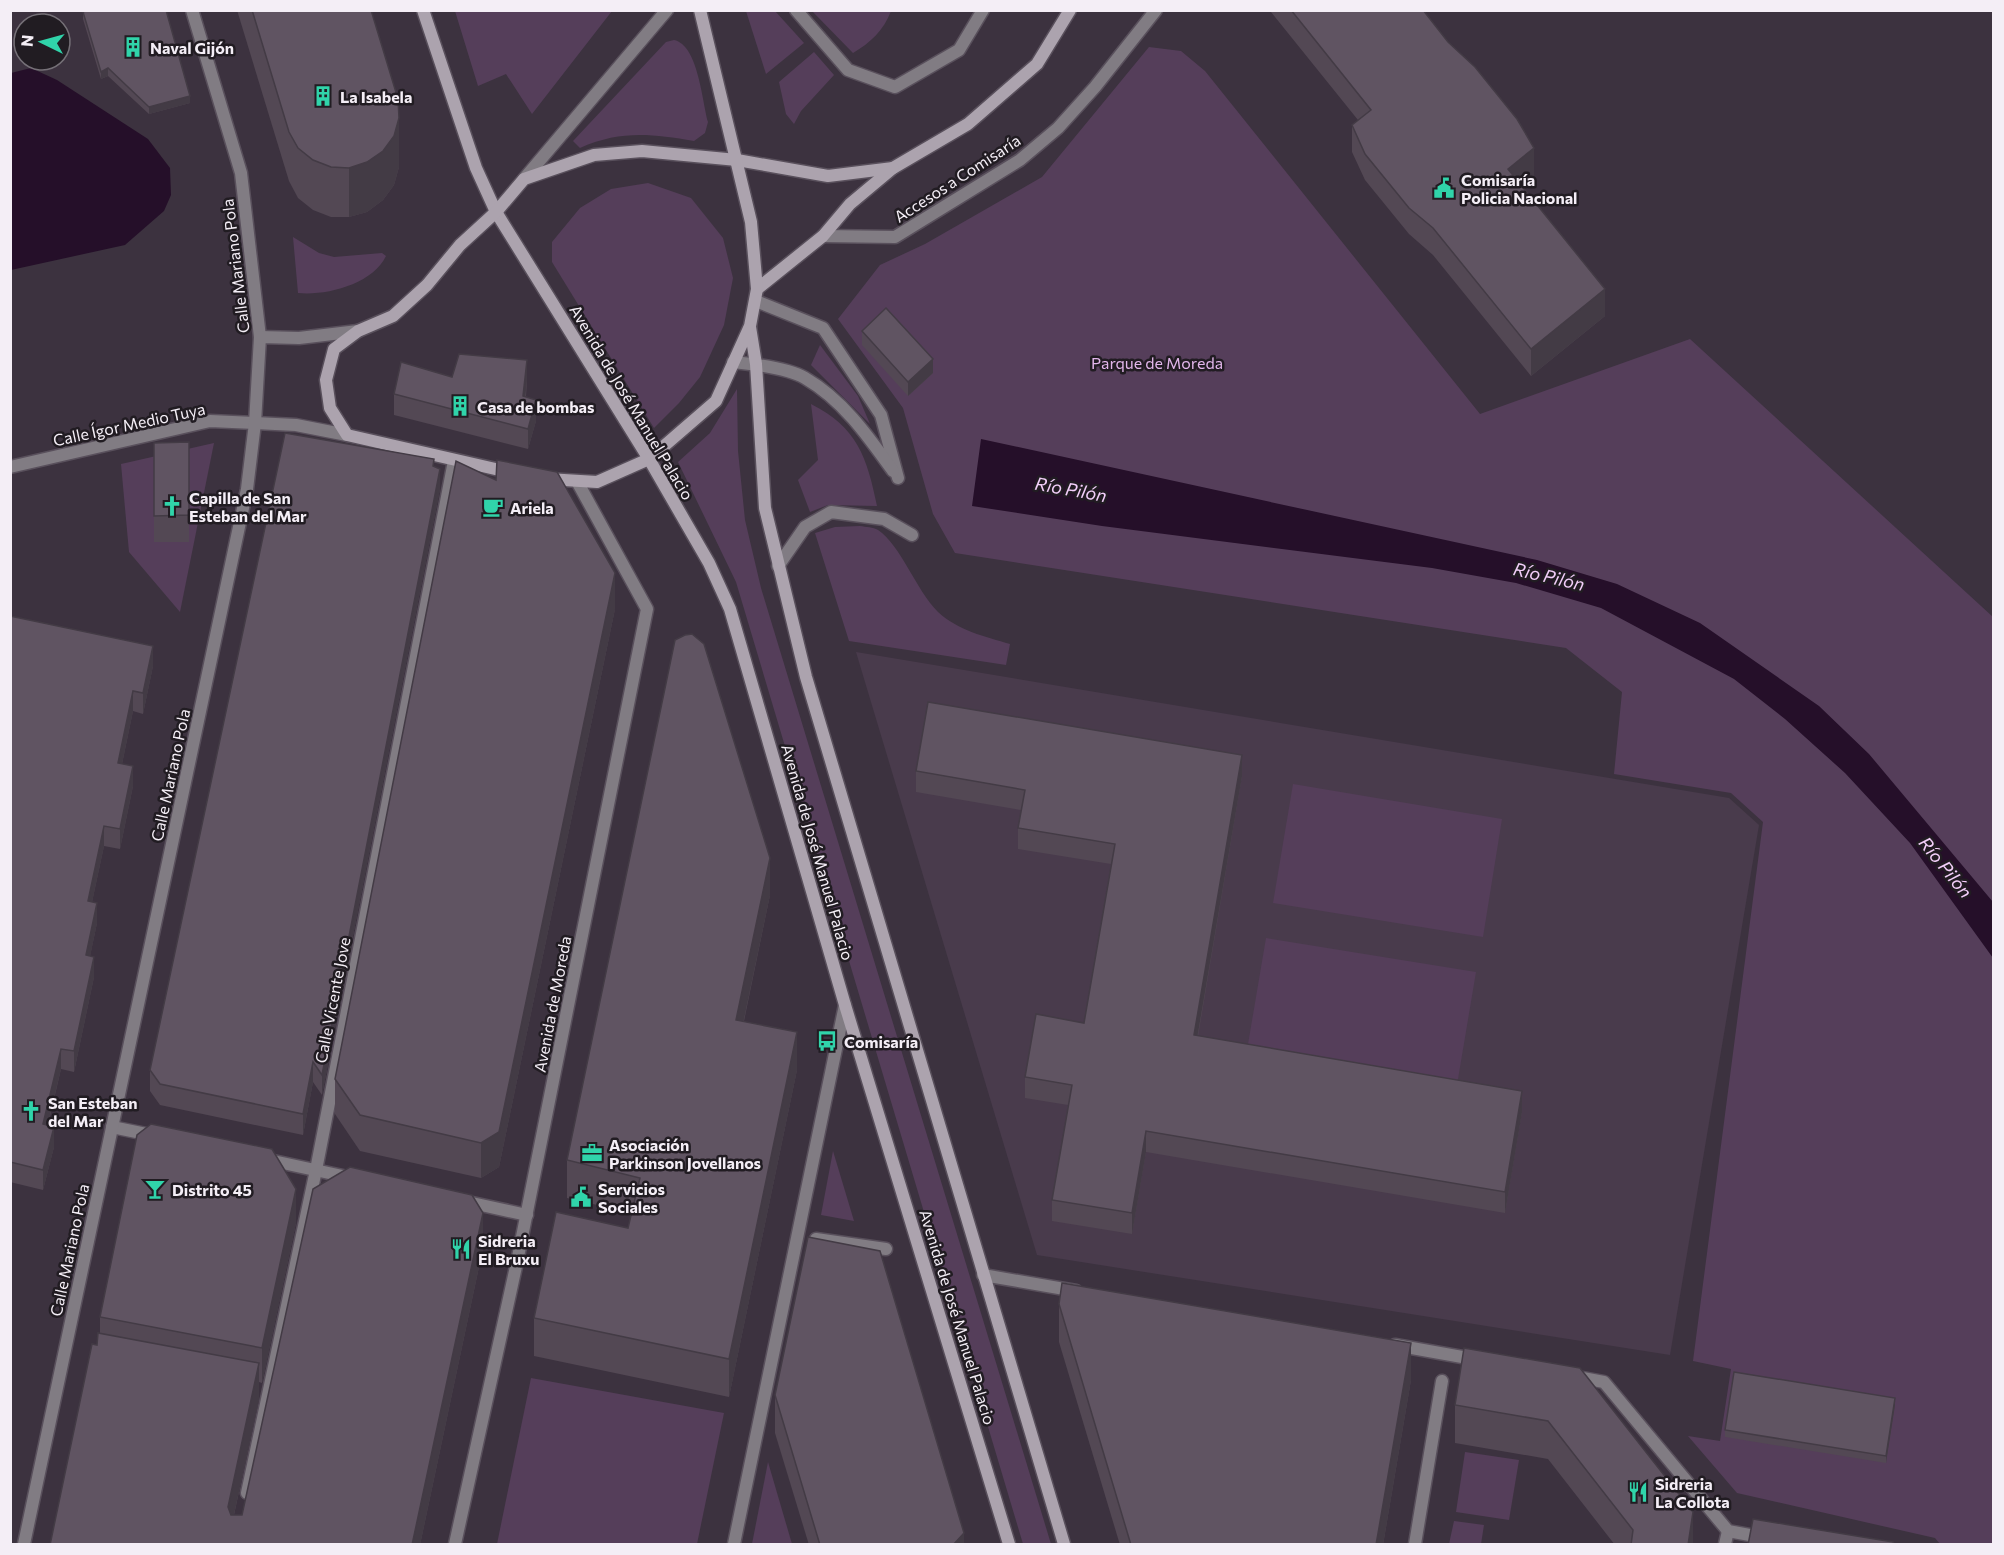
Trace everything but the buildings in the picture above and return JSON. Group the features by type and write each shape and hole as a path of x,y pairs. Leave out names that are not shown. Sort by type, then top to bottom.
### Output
{"main road":[{"name":"Avenida de José Manuel Palacio","path":"423,10 465,136 496,212 649,459 709,563 730,609 845,1005 1009,1545"},
{"path":"700,10 737,159 751,222 756,295 750,326 716,401 649,459 597,482 578,483 533,477 347,435 330,408 326,380 334,349 358,331 393,316 427,285 460,245 496,212 524,179 594,155 642,151 737,159 828,176 893,168"},
{"path":"756,295 823,236 850,204 893,168 968,124 1037,64 1070,10"},
{"path":"750,326 756,364 765,508 806,677 1064,1545"}],"street":[{"name":"Calle Mariano Pola","path":"24,1545 247,489 255,423 261,337 241,174 192,10"},
{"path":"524,179 667,10"},
{"path":"796,10 848,70 895,87 959,50 983,10"},
{"name":"Accesos a Comisaría","path":"823,236 895,237 1020,160 1058,128 1095,87 1156,10"},
{"path":"733,362 756,364 804,377 855,418 898,478 881,415 823,328 756,295"},
{"path":"261,337 299,338 358,331"},
{"name":"Calle Ígor Medio Tuya","path":"10,467 210,421 296,425 347,435"},
{"name":"Calle Vicente Jove","path":"243,1509 261,1391 316,1170 454,461"},
{"name":"Avenida de Moreda","path":"455,1545 527,1215 647,609 578,483"},
{"path":"778,566 805,527 831,512 884,519 912,535"},
{"path":"734,1545 845,1005"},
{"path":"112,1126 169,1139"},
{"path":"248,1156 366,1181"},
{"path":"455,1200 527,1215"},
{"path":"798,1237 886,1249"},
{"path":"983,1275 1092,1294"},
{"path":"1383,1343 1492,1362"},
{"path":"1560,1374 1604,1382 1728,1531 1798,1545"},
{"path":"1415,1545 1442,1381"},
{"path":"1725,1545 1728,1531"}],"shaded area":[{"path":"856,652 1729,798 1759,825 1670,1355 1037,1255"}],"green space":[{"path":"455,10 612,11 532,114 506,74 478,86"},
{"path":"746,11 775,11 804,43 766,74"},
{"path":"812,11 891,11 876,35 853,53"},
{"path":"674,40 682,44 694,62 708,122 705,133 694,141 650,135 623,136 609,138 580,148 573,141 666,42"},
{"name":"Parque de Moreda","path":"1149,47 1181,51 1205,71 1480,414 1690,339 1993,617 1993,1544 1940,1544 1935,1538 1737,1493 1688,1436 1720,1441 1731,1369 1693,1361 1763,822 1731,793 1614,774 1622,692 1566,648 955,553 933,514 903,408 838,319 880,265 925,244 1042,177"},
{"path":"814,52 834,75 801,111 794,124 786,114 779,82"},
{"path":"648,183 691,198 723,238 733,278 724,325 700,377 679,403 654,428 552,262 552,242 580,208 611,189"},
{"path":"293,237 319,253 334,257 382,253 386,256 380,266 360,281 335,290 298,293"},
{"path":"820,345 858,396 870,424 811,365"},
{"path":"737,389 738,451 745,520 761,588 1051,1544 1023,1544 736,582 678,462 710,433"},
{"path":"811,404 839,423 858,445 869,473 877,506 828,505 810,512 798,480 818,460"},
{"path":"214,443 180,612 129,552 121,464"},
{"path":"860,526 876,529 886,537 938,612 954,624 972,632 1010,644 1006,665 849,641 815,533 835,527"},
{"path":"1293,784 1502,819 1483,937 1273,903"},
{"path":"1266,938 1476,972 1456,1091 1246,1056"},
{"path":"833,1151 854,1221 821,1215"},
{"path":"531,1378 724,1413 697,1544 497,1544"},
{"path":"1465,1452 1519,1460 1509,1520 1456,1512"},
{"path":"768,1462 792,1544 752,1544"},
{"path":"1454,1521 1484,1525 1481,1544 1449,1544"}],"water":[{"path":"40,72 57,80 148,139 170,168 171,195 164,211 125,245 11,270 11,73"},
{"name":"Río Pilón","path":"981,439 1537,560 1617,584 1700,623 1819,706 1869,754 1993,902 1993,958 1910,843 1845,773 1785,719 1734,679 1601,608 1516,583 1432,568 1102,526 972,506"}],"place":[{"name":"Naval Gijón","path":"133,47"},
{"name":"La Isabela","path":"323,96"},
{"name":"Comisaría Policia Nacional","path":"1444,188"},
{"name":"Casa de bombas","path":"460,406"},
{"name":"Capilla de San Esteban del Mar","path":"172,506"},
{"name":"Ariela","path":"493,507"},
{"name":"Comisaría","path":"827,1041"},
{"name":"San Esteban del Mar","path":"31,1111"},
{"name":"Asociación Parkinson Jovellanos","path":"592,1153"},
{"name":"Distrito 45","path":"155,1189"},
{"name":"Servicios Sociales","path":"581,1197"},
{"name":"Sidreria El Bruxu","path":"461,1249"},
{"name":"Sidreria La Collota","path":"1638,1492"}]}
